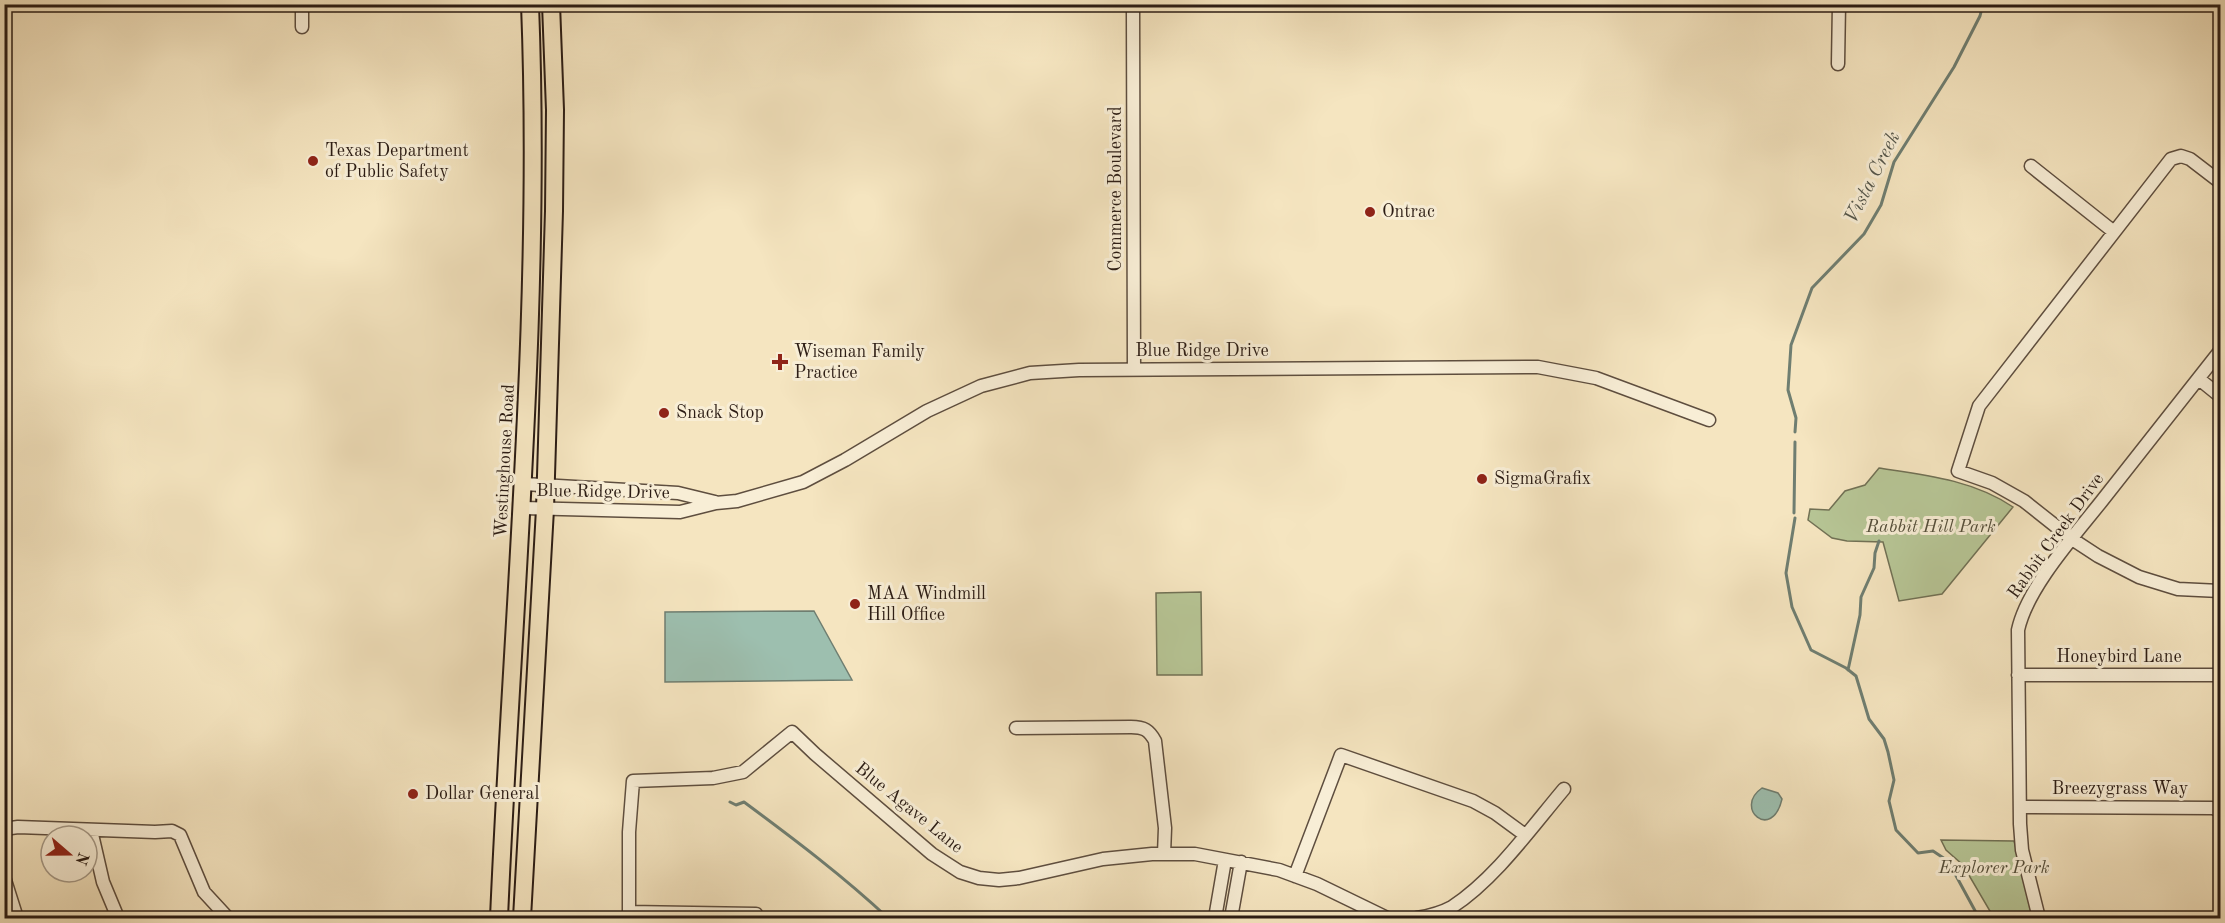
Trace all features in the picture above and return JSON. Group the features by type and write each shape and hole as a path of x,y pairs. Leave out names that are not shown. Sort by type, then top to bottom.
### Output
{"main road":[{"name":"Westinghouse Road","path":"499,918 523,508 529,354 533,110 530,4"},
{"path":"522,918 546,485 555,110 551,4"}],"street":[{"path":"302,4 302,27"},
{"path":"1838,64 1839,4"},
{"name":"Commerce Boulevard","path":"1133,8 1134,370"},
{"path":"2220,182 2190,159 2181,156 2171,159 1979,406 1958,471 1992,483 2024,501 2072,539 2098,556 2139,577 2178,589 2220,591"},
{"path":"2031,166 2114,232"},
{"name":"Rabbit Creek Drive","path":"2039,918 2022,850 2018,675 2018,630 2021,614 2028,600 2072,539 2220,351"},
{"name":"Blue Ridge Drive","path":"523,508 680,512 716,502 737,501 803,482 927,411 981,386 1030,373 1079,370 1538,367 1596,378 1709,420"},
{"path":"2199,379 2220,396"},
{"name":"Blue Ridge Drive","path":"524,484 678,493 716,502"},
{"name":"Honeybird Lane","path":"2018,675 2220,675"},
{"path":"1016,728 1141,727 1149,731 1155,741 1165,828 1164,854"},
{"name":"Blue Agave Lane","path":"629,915 629,832 633,781 713,778 743,772 792,732 932,854 960,872 979,878 999,880 1019,878 1103,859 1195,854 1279,870 1317,884 1388,918"},
{"path":"1295,876 1341,755 1473,801 1495,813 1525,835"},
{"path":"1417,918 1434,915 1452,907 1485,880 1564,789"},
{"name":"Breezygrass Way","path":"2020,807 2212,808 2220,810"},
{"path":"4,829 39,828"},
{"path":"99,830 172,831 180,835 204,892 228,918"},
{"path":"1215,918 1225,860"},
{"path":"1231,918 1241,862"},
{"path":"99,865 103,882 118,918"},
{"path":"4,876 17,918"},
{"path":"629,915 756,914 757,918"}],"green space":[{"name":"Rabbit Hill Park","path":"1879,468 1949,480 1982,490 2013,507 1942,594 1899,601 1883,542 1847,541 1832,538 1808,520 1810,509 1829,510 1845,491 1865,485"},
{"path":"1201,592 1202,675 1157,675 1156,593"},
{"name":"Explorer Park","path":"1941,840 2014,841 2034,918 1994,918 1963,865 1946,850"}],"shaded area":[{"path":"814,611 852,680 665,682 665,612"},
{"path":"1762,788 1778,793 1782,799 1777,812 1771,818 1764,820 1757,817 1751,804 1754,796"}],"waterway":[{"name":"Vista Creek","path":"1795,432 1796,418 1788,390 1791,345 1812,288 1864,234 1881,205 1894,162 1954,67 1980,16 1983,4"},
{"name":"Vista Creek","path":"1794,513 1795,442"},
{"name":"Vista Creek","path":"1795,518 1786,573 1792,607 1811,650 1846,668 1856,676 1869,719 1884,739 1888,752 1894,780 1889,801 1896,830 1918,853 1933,851 1948,861 1979,918"},
{"path":"1848,670 1860,615 1861,597 1874,568 1879,541"},
{"path":"730,802 736,805 744,802 800,844 888,918"}],"place":[{"name":"Texas Department of Public Safety","path":"313,161"},
{"name":"Ontrac","path":"1370,212"},
{"name":"Wiseman Family Practice","path":"780,362"},
{"name":"Snack Stop","path":"664,413"},
{"name":"SigmaGrafix","path":"1482,479"},
{"name":"MAA Windmill Hill Office","path":"855,604"},
{"name":"Dollar General","path":"413,794"}]}
